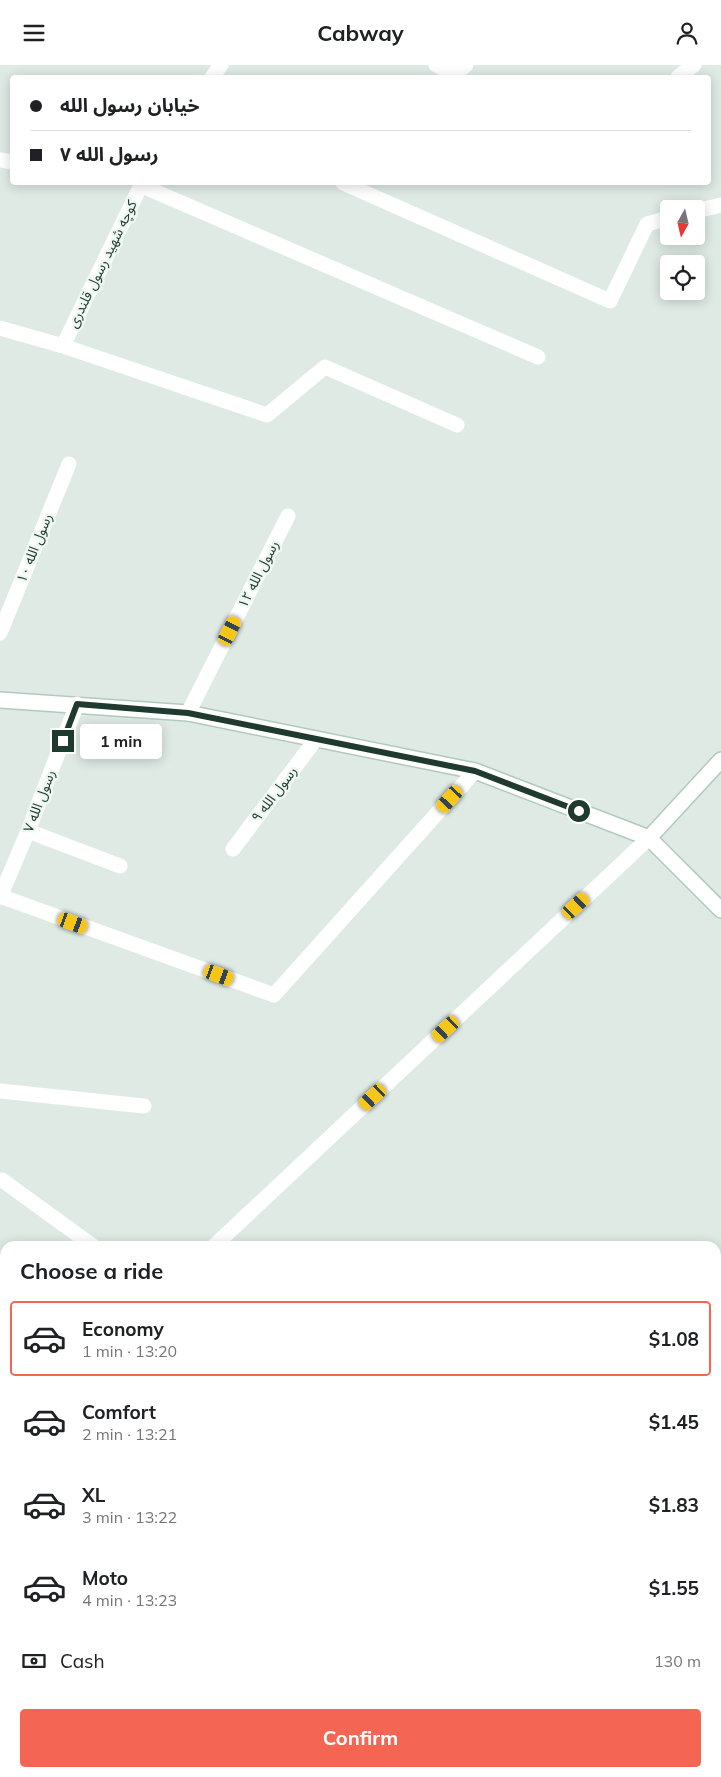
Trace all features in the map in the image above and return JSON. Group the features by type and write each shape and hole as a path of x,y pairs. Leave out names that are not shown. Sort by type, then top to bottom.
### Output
{"street":[{"path":"436,65 455,74 466,65"},
{"path":"681,75 694,65"},
{"name":"کوچه شهید رسول قلندری","path":"63,346 141,185"},
{"path":"143,185 538,357"},
{"path":"348,185 610,301 647,224 660,220"},
{"path":"705,209 721,205"},
{"path":"0,328 63,346 266,415 325,367 457,425"},
{"name":"رسول الله ۱۰","path":"0,633 69,463"},
{"name":"رسول الله ۱۲","path":"188,713 288,516"},
{"path":"0,700 188,713 475,771 649,838 721,910"},
{"name":"رسول الله ۷","path":"0,897 28,831 77,704"},
{"name":"رسول الله ۹","path":"232,849 316,739"},
{"path":"219,1241 649,838 721,760"},
{"path":"0,897 274,995 475,771"},
{"path":"28,831 120,867"},
{"path":"0,1091 144,1106"},
{"path":"2,1180 86,1241"}],"route":[{"path":"63,741 77,704 188,713 475,771 579,811"}]}
